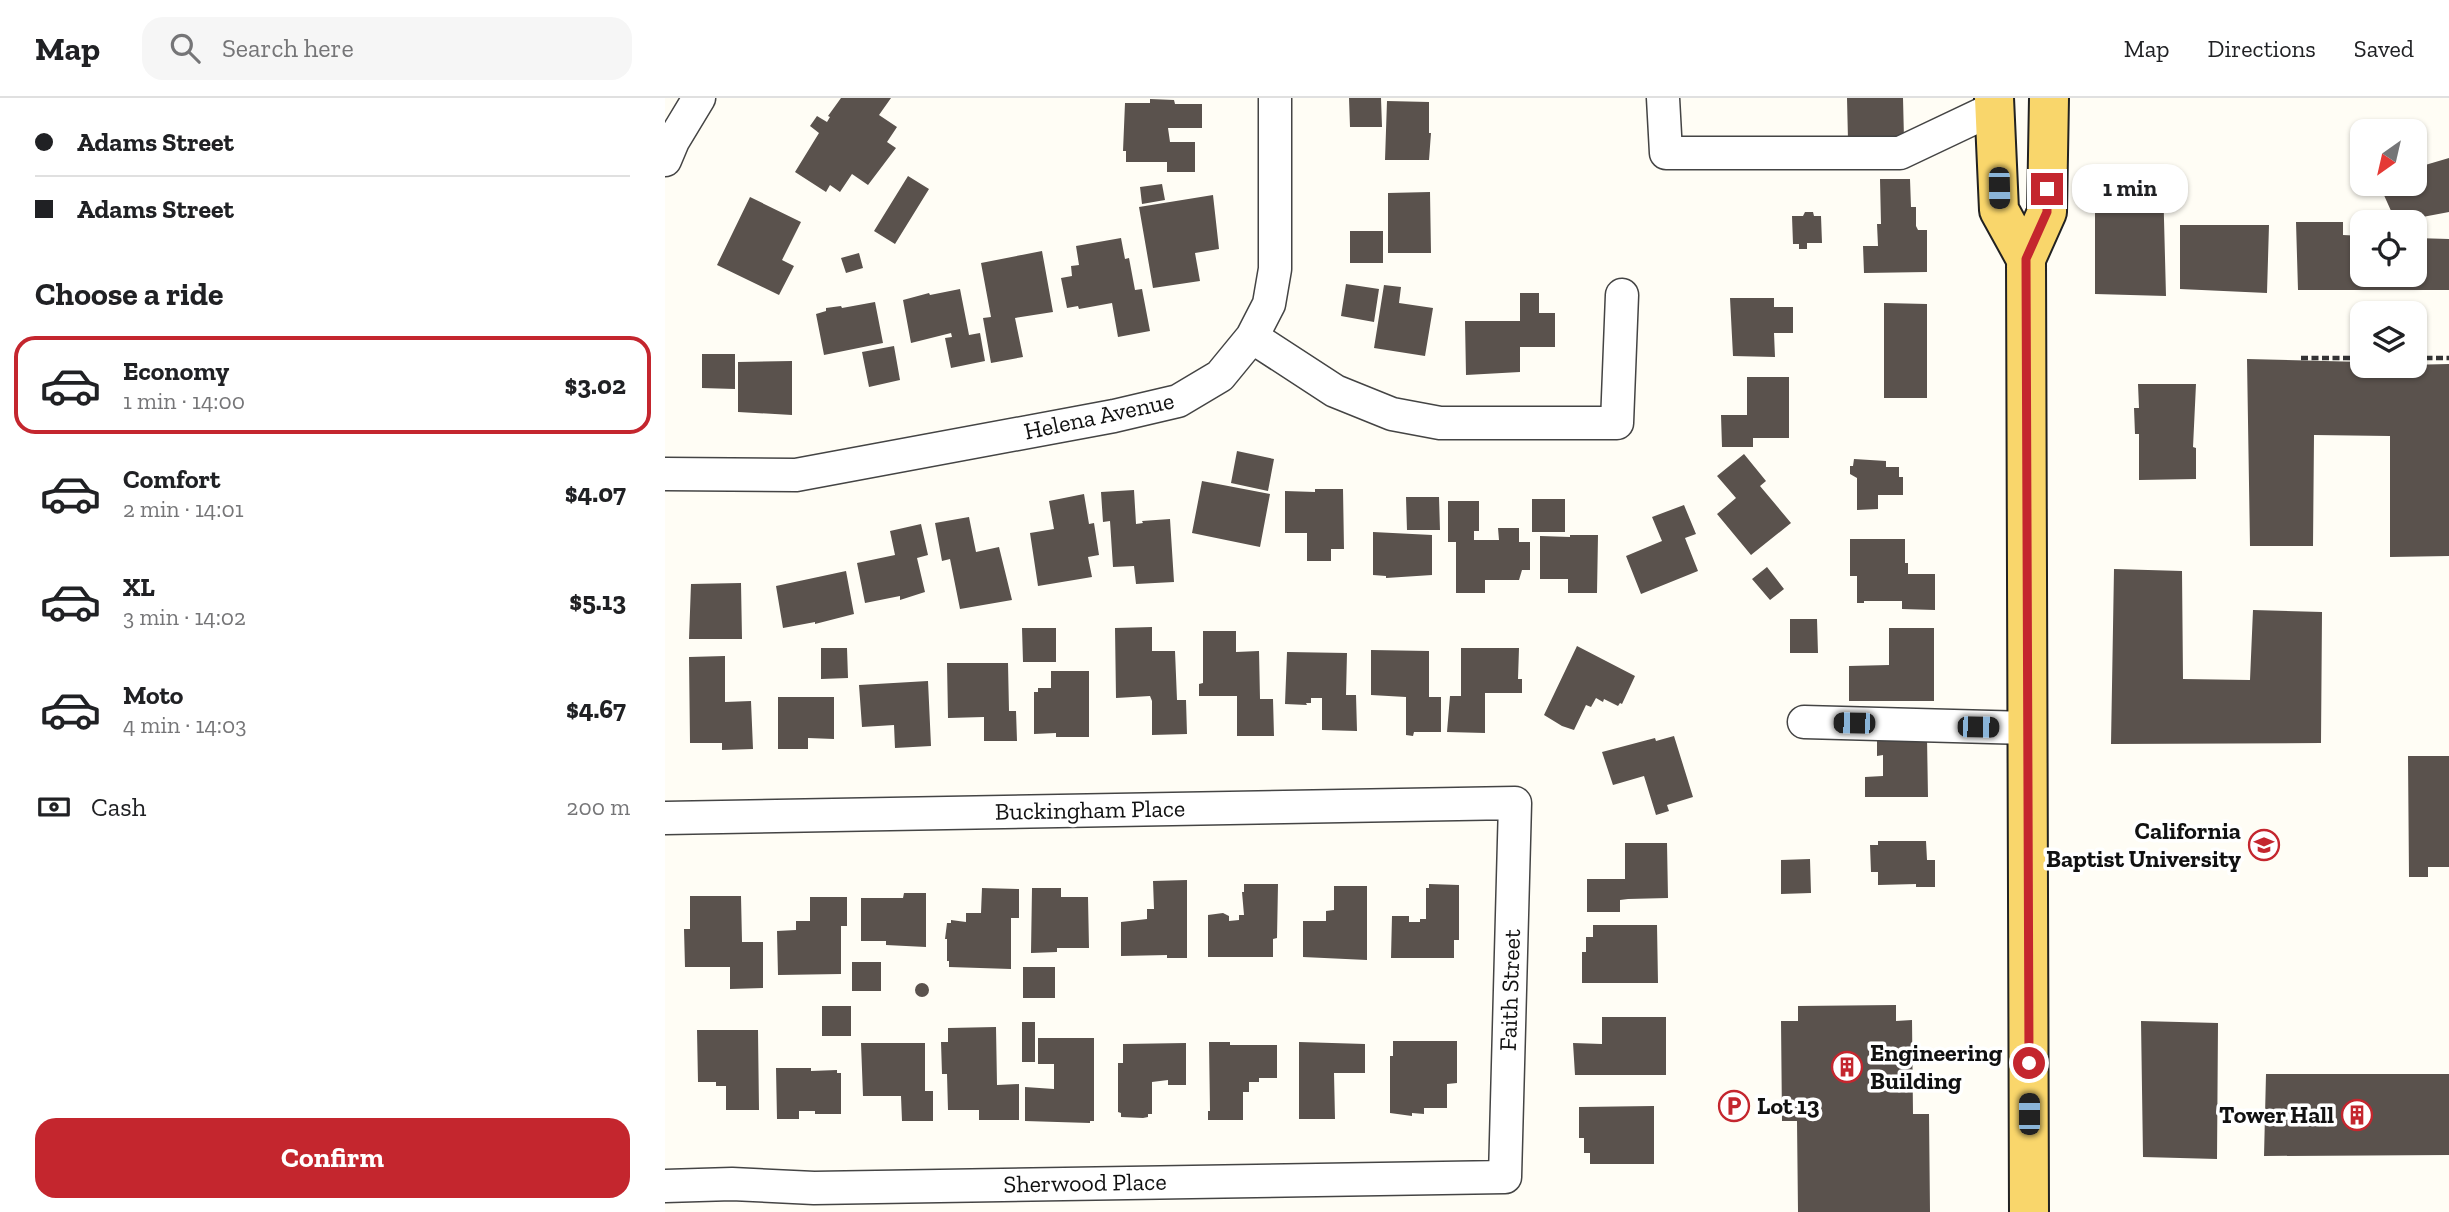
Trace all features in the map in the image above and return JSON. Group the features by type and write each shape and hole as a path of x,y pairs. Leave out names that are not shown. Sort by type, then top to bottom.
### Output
{"main road":[{"path":"1998,101 2029,123 2049,112 2047,212 2026,259 2029,1212"},
{"path":"1998,101 1999,210 2026,259"}],"street":[{"path":"665,160 673,141 699,98"},
{"name":"Helena Avenue","path":"665,474 796,475 1114,416 1178,401 1220,376 1252,337 1269,304 1275,269 1275,98"},
{"path":"1663,98 1666,153 1900,153 1998,101"},
{"path":"1252,337 1335,391 1392,414 1440,424 1617,423 1622,295"},
{"path":"1804,722 2028,728"},
{"name":"Buckingham Place","path":"665,818 1515,803"},
{"name":"Faith Street","path":"1505,1177 1515,803"},
{"name":"Sherwood Place","path":"665,1186 732,1184 814,1188 1505,1177"}],"path":[{"path":"2301,358 2350,358"},
{"path":"2427,358 2449,358"}],"building":[{"path":"841,98 891,98 879,115 897,127 887,142 896,148 868,185 852,174 840,192 830,185 826,192 795,172 819,133 810,126 817,116 827,122 830,117 828,116"},
{"path":"1349,98 1381,98 1382,127 1350,127"},
{"path":"1847,98 1903,98 1904,139 1848,140"},
{"path":"1150,99 1174,100 1175,104 1202,104 1202,128 1168,128 1170,142 1195,142 1195,172 1167,172 1167,162 1126,162 1126,151 1123,151 1125,103 1150,103"},
{"path":"1387,101 1429,102 1429,160 1385,160"},
{"path":"2449,158 2449,212 2427,216 2427,210 2391,210 2384,196 2427,196 2427,164"},
{"path":"908,176 929,189 895,244 874,231"},
{"path":"1880,179 1910,179 1911,207 1916,207 1916,226 1918,230 1927,230 1927,272 1864,273 1863,246 1878,246 1877,224 1881,224"},
{"path":"2095,179 2163,181 2166,296 2095,294"},
{"path":"1162,184 1165,200 1142,204 1140,187"},
{"path":"1430,192 1431,253 1388,253 1388,193"},
{"path":"1213,195 1219,249 1195,253 1200,281 1153,288 1139,207"},
{"path":"750,197 801,222 782,260 794,266 779,295 717,265"},
{"path":"1805,212 1821,216 1822,243 1807,243 1807,249 1799,249 1799,244 1793,244 1792,216 1803,216"},
{"path":"2296,222 2343,222 2343,235 2350,235 2350,287 2427,287 2427,238 2449,239 2449,290 2298,290"},
{"path":"2180,225 2269,225 2267,293 2180,289"},
{"path":"1350,231 1383,231 1383,263 1350,263"},
{"path":"1121,238 1125,259 1129,258 1135,290 1142,289 1150,331 1118,337 1112,303 1079,309 1078,306 1067,308 1061,278 1072,276 1071,266 1079,265 1076,246"},
{"path":"1042,251 1053,312 1015,318 1023,357 991,363 983,318 991,317 981,263"},
{"path":"859,253 863,268 846,273 841,258"},
{"path":"1346,284 1379,289 1374,322 1341,316"},
{"path":"1384,285 1401,287 1399,303 1433,308 1425,356 1374,348"},
{"path":"960,289 969,335 980,333 985,361 951,368 945,338 952,337 951,333 911,343 903,300"},
{"path":"1520,293 1539,293 1539,313 1555,313 1555,347 1520,347 1520,372 1466,375 1465,321 1520,321"},
{"path":"1730,298 1774,298 1774,307 1793,307 1793,333 1774,333 1775,357 1733,356"},
{"path":"875,302 883,343 824,355 816,314 826,311 826,308"},
{"path":"1884,303 1927,304 1927,398 1884,398"},
{"path":"894,346 900,380 869,387 862,352"},
{"path":"702,354 735,354 735,389 702,388"},
{"path":"2247,359 2350,362 2350,378 2427,378 2427,365 2449,364 2449,556 2390,557 2390,436 2314,435 2313,546 2250,546"},
{"path":"792,361 792,415 738,412 738,362"},
{"path":"1747,377 1789,377 1789,438 1753,438 1753,447 1722,447 1721,415 1747,415"},
{"path":"2138,384 2196,384 2193,447 2196,448 2196,479 2139,480 2139,434 2135,434 2134,408 2139,408"},
{"path":"1237,451 1274,459 1268,491 1231,483"},
{"path":"1744,454 1766,481 1760,486 1791,523 1751,555 1717,514 1736,498 1717,476"},
{"path":"1854,459 1886,461 1886,467 1899,467 1899,477 1903,477 1903,495 1878,495 1878,509 1857,510 1857,478 1850,474"},
{"path":"1202,481 1270,494 1260,547 1192,533"},
{"path":"1315,489 1343,489 1344,549 1331,549 1331,561 1307,561 1307,533 1285,533 1285,491 1315,492"},
{"path":"1134,490 1136,524 1170,519 1174,582 1136,584 1134,566 1113,567 1110,521 1103,522 1101,492"},
{"path":"1084,494 1089,524 1094,523 1099,555 1088,557 1092,577 1038,586 1030,533 1054,529 1049,501"},
{"path":"1406,497 1439,497 1440,530 1407,530"},
{"path":"1532,499 1565,499 1565,532 1532,532"},
{"path":"1448,501 1479,501 1479,531 1474,531 1474,540 1499,540 1498,528 1519,528 1519,542 1530,542 1530,570 1522,570 1519,580 1485,580 1485,593 1456,593 1456,542 1448,542"},
{"path":"1684,505 1696,534 1685,538 1698,571 1641,594 1626,556 1662,541 1652,517"},
{"path":"969,517 976,552 999,547 1012,600 960,609 950,559 942,561 935,523"},
{"path":"921,524 928,555 917,558 925,592 900,600 900,596 865,603 857,563 895,555 890,531"},
{"path":"1373,532 1432,535 1432,575 1386,578 1373,575"},
{"path":"1598,535 1597,593 1568,593 1568,579 1540,579 1540,536"},
{"path":"1850,539 1905,539 1908,574 1935,574 1935,610 1902,609 1902,601 1857,603 1857,576 1850,576"},
{"path":"1767,567 1784,589 1770,600 1752,579"},
{"path":"2114,569 2182,571 2183,679 2250,680 2253,610 2322,612 2321,743 2111,744"},
{"path":"846,571 854,614 815,624 783,628 776,586"},
{"path":"741,583 742,639 689,639 691,584"},
{"path":"1790,619 1817,619 1818,653 1790,653"},
{"path":"1152,627 1152,651 1175,651 1177,700 1186,700 1187,734 1152,735 1150,696 1116,698 1115,628"},
{"path":"1022,628 1056,628 1056,662 1023,662"},
{"path":"1889,628 1934,628 1934,701 1849,701 1849,666 1889,665"},
{"path":"1203,631 1236,631 1236,652 1259,651 1260,699 1273,699 1274,736 1237,736 1237,696 1199,696 1199,684 1203,683"},
{"path":"1577,646 1635,676 1622,704 1618,706 1596,698 1591,707 1586,705 1574,730 1544,715"},
{"path":"821,648 847,648 848,678 821,679"},
{"path":"1461,648 1519,648 1518,679 1522,679 1522,693 1485,693 1485,733 1447,732 1450,696 1461,696"},
{"path":"1371,650 1429,651 1429,697 1441,697 1441,732 1414,732 1413,736 1406,735 1406,697 1371,695"},
{"path":"1287,652 1347,653 1346,695 1356,695 1357,731 1322,730 1322,698 1311,698 1311,703 1306,703 1307,705 1285,704"},
{"path":"725,656 725,702 751,701 753,749 722,750 722,743 690,743 689,657"},
{"path":"947,663 1008,663 1009,711 1016,711 1017,741 984,741 984,717 948,718"},
{"path":"1051,671 1089,671 1089,737 1056,737 1056,733 1034,734 1034,692 1038,692 1038,688 1051,688"},
{"path":"928,681 931,746 895,748 894,725 862,727 859,685"},
{"path":"778,697 834,697 834,739 808,738 808,749 778,749"},
{"path":"1674,736 1693,797 1667,805 1669,811 1656,815 1644,776 1613,785 1602,752 1655,738 1656,741"},
{"path":"1927,737 1928,797 1865,797 1865,777 1883,776 1883,755 1877,756 1877,738"},
{"path":"2408,756 2449,756 2449,867 2428,867 2428,877 2409,877"},
{"path":"1878,841 1926,841 1927,860 1935,860 1935,887 1916,887 1916,884 1878,885 1878,872 1871,872 1870,845 1878,845"},
{"path":"1625,843 1667,843 1668,898 1620,900 1620,912 1587,912 1587,879 1625,879"},
{"path":"1810,859 1811,893 1781,894 1781,860"},
{"path":"1187,880 1187,958 1167,958 1167,955 1121,956 1121,922 1147,919 1147,909 1154,909 1153,881"},
{"path":"1244,884 1278,884 1277,938 1273,939 1273,957 1208,957 1208,915 1223,913 1229,916 1229,921 1239,920 1239,915 1244,915"},
{"path":"1429,884 1459,885 1459,940 1454,940 1454,958 1391,958 1392,916 1409,916 1409,922 1426,919 1426,888 1429,888"},
{"path":"1334,886 1367,886 1367,960 1303,957 1303,921 1326,921 1326,911 1334,910"},
{"path":"982,888 1019,889 1019,918 1011,918 1011,969 949,967 945,939 947,923 951,923 951,920 966,922 966,913 981,913"},
{"path":"1032,888 1061,888 1061,897 1088,897 1089,948 1057,948 1057,952 1031,953"},
{"path":"904,893 926,893 926,947 886,945 886,941 861,941 861,898 903,898"},
{"path":"690,896 741,896 742,942 763,942 763,988 730,989 730,967 685,967 684,929 690,929"},
{"path":"810,897 847,897 847,926 841,926 841,974 778,975 777,931 796,930 796,921 810,921"},
{"path":"1593,925 1657,925 1658,983 1582,983 1582,952 1586,952 1586,937 1593,937"},
{"path":"852,962 881,962 881,991 852,991"},
{"path":"1023,967 1055,967 1055,998 1023,998"},
{"path":"919,983 925,983 929,990 925,997 919,997 915,993 915,987"},
{"name":"Engineering Building","path":"1896,1005 1896,1021 1912,1020 1913,1114 1929,1114 1930,1212 1798,1212 1797,1121 1782,1121 1781,1021 1798,1021 1798,1006"},
{"path":"822,1006 851,1006 851,1036 822,1036"},
{"path":"1602,1017 1666,1017 1666,1075 1575,1075 1573,1043 1602,1044"},
{"path":"2141,1021 2218,1023 2217,1159 2143,1157"},
{"path":"1022,1022 1035,1022 1035,1062 1022,1062"},
{"path":"996,1027 997,1085 1019,1084 1019,1120 979,1120 979,1110 948,1110 947,1074 942,1074 941,1042 948,1042 948,1028"},
{"path":"697,1030 758,1030 759,1110 726,1110 726,1086 716,1086 716,1082 698,1082"},
{"path":"1038,1038 1094,1038 1094,1121 1025,1121 1025,1087 1054,1089 1054,1064 1038,1064"},
{"path":"1393,1041 1457,1041 1457,1083 1447,1084 1447,1108 1424,1108 1424,1114 1412,1113 1412,1116 1390,1113 1390,1056 1393,1056"},
{"path":"1209,1042 1277,1045 1277,1078 1259,1078 1259,1082 1249,1082 1249,1092 1243,1092 1243,1120 1208,1120"},
{"path":"1299,1042 1365,1044 1365,1073 1334,1073 1335,1119 1299,1119"},
{"path":"861,1043 925,1043 925,1091 933,1091 933,1121 902,1121 901,1096 863,1096"},
{"path":"1186,1043 1186,1085 1168,1085 1168,1080 1152,1082 1152,1114 1143,1118 1121,1117 1118,1112 1118,1063 1123,1063 1123,1044"},
{"path":"776,1068 837,1070 837,1073 841,1073 841,1114 799,1111 799,1119 777,1119"},
{"name":"Tower Hall","path":"2266,1074 2449,1074 2449,1155 2264,1156"},
{"path":"1654,1106 1654,1164 1590,1164 1590,1153 1584,1153 1584,1138 1579,1138 1579,1107"}],"place":[{"name":"California Baptist University","path":"2264,845"},
{"name":"Engineering Building","path":"1847,1067"},
{"name":"Lot 13","path":"1734,1106"},
{"name":"Tower Hall","path":"2357,1115"}],"route":[{"path":"2029,1063 2026,259 2047,212 2047,189"}]}
